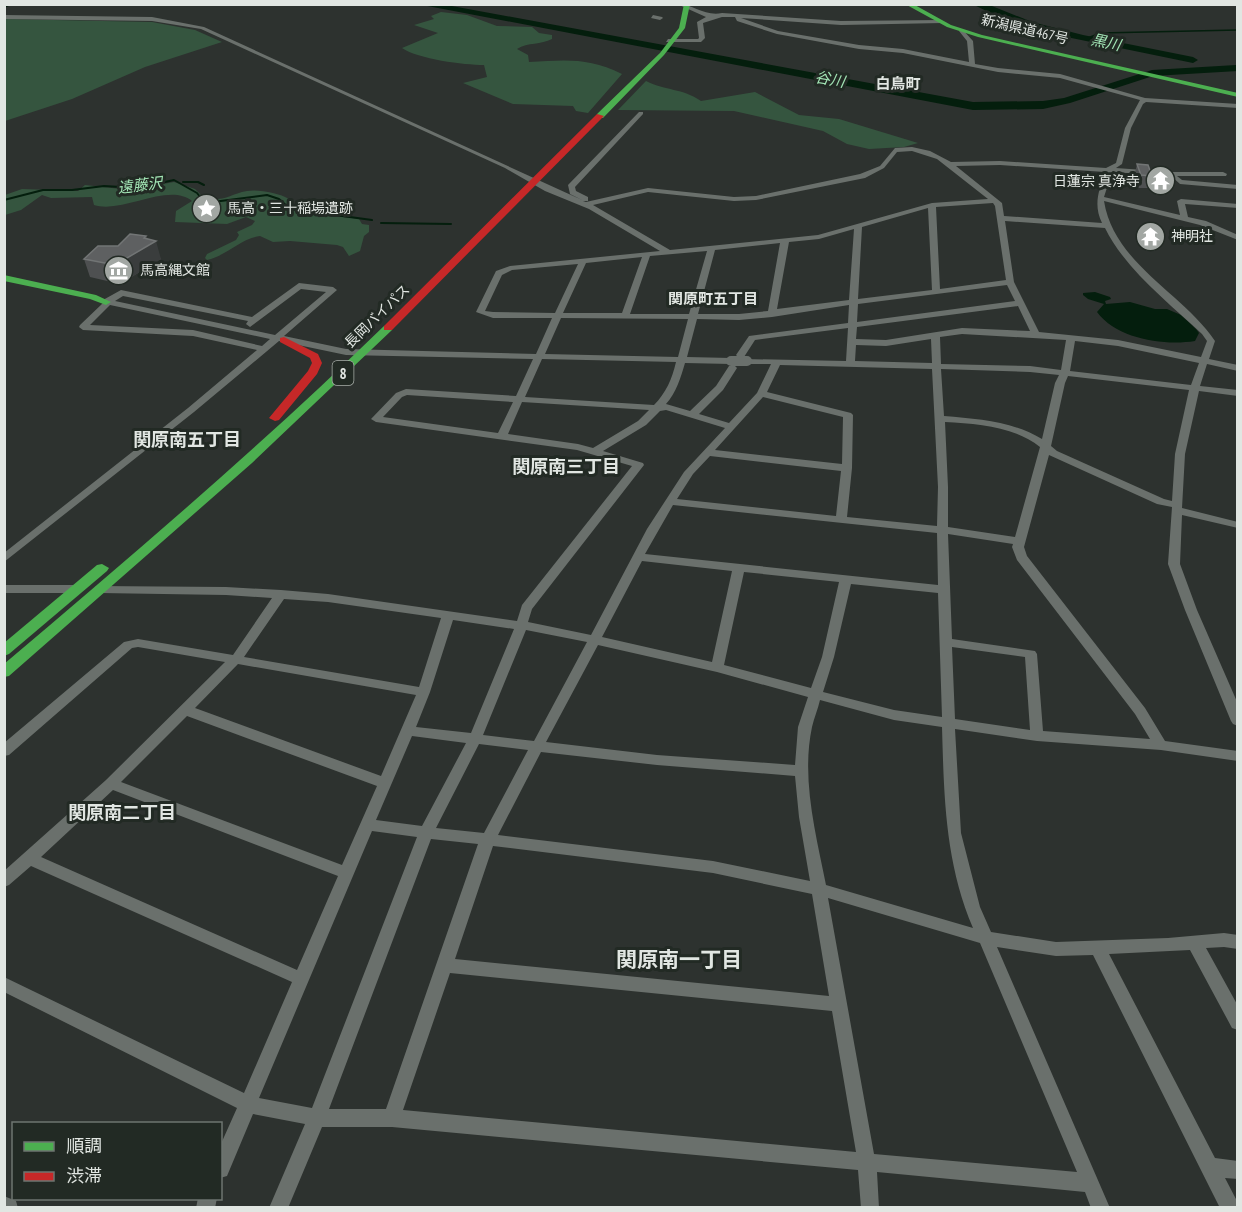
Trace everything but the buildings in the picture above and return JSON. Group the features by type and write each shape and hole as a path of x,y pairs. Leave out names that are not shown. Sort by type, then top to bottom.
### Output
{"main road":[{"path":"664,44 673,15 670,4"},
{"name":"新潟県道467号","path":"908,4 962,31 1238,95"},
{"name":"長岡バイパス","path":"4,672 225,481 363,353 664,44 683,5"},
{"name":"長岡バイパス","path":"234,453 275,418 531,179"},
{"path":"4,278 93,297 106,303"},
{"path":"4,284 89,302 106,303"},
{"path":"275,418 313,372 317,363 314,356 280,339"},
{"path":"4,651 112,559"}],"street":[{"path":"683,5 712,17"},
{"path":"664,44 701,40 700,22 712,17 737,16 841,23 941,22"},
{"path":"737,16 738,20 745,23 777,32 972,63 998,70 1067,77 1094,87 1145,100 1238,106"},
{"path":"4,17 153,19 196,26 531,179 548,189 589,203 648,190 734,199 756,198 862,176 882,166 895,150 921,150 951,165 999,205 1010,282 1036,334"},
{"path":"962,31 970,40 972,63"},
{"path":"1145,100 1140,103 1128,128 1119,164 1110,169 1100,198 1105,226 1150,280 1211,341 1195,387 1180,454 1174,564 1198,629 1238,721"},
{"path":"641,113 571,187 573,192 589,203 668,252"},
{"path":"951,165 999,163 1171,174 1223,174"},
{"path":"1171,174 1180,182 1238,187"},
{"path":"1100,198 1214,226 1238,238"},
{"path":"995,201 932,206 819,237 501,271 480,312 493,315 693,318 772,314 1010,282"},
{"path":"1184,218 1181,201 1238,206"},
{"path":"932,206 936,292"},
{"path":"1000,218 1105,226"},
{"path":"1214,226 1232,226"},
{"path":"850,363 858,227"},
{"path":"772,314 785,240"},
{"path":"596,451 642,423 673,387 712,247"},
{"path":"625,316 647,254"},
{"path":"502,436 522,398 583,261"},
{"path":"4,559 280,339 333,290 299,286 242,331"},
{"path":"254,320 121,293 106,303 98,314 83,327 193,333 265,349"},
{"path":"106,303 346,352 682,360 732,364 744,358 777,362 937,365 1065,373 1238,393"},
{"path":"744,358 752,338 1021,303"},
{"path":"850,342 886,343 972,330 1036,334 1118,343 1238,368"},
{"path":"935,335 941,419 942,530 954,833 972,907 1101,1208"},
{"path":"1071,337 1065,373 1060,383 1046,445 1018,547 1021,557 1140,711 1161,745"},
{"path":"392,1119 487,841 597,639 638,557 670,502 705,452 761,394 777,362"},
{"path":"692,415 720,388 732,364"},
{"path":"278,1208 317,1118 426,833 475,739 521,627 526,608 639,465 596,451 376,419 399,395 406,392 666,407 730,426"},
{"path":"761,394 848,416 847,468 841,520"},
{"path":"941,419 1005,425 1030,434 1053,453 1161,502 1238,525"},
{"path":"705,452 847,468"},
{"path":"670,502 942,530 1020,541"},
{"path":"638,557 945,590"},
{"path":"717,668 739,567"},
{"path":"846,579 828,657 805,727 801,771 818,889 867,1164 870,1208"},
{"path":"4,589 140,588 328,598 597,639 894,715 1037,736 1161,745 1238,756"},
{"path":"4,881 111,784 237,658 281,594"},
{"path":"222,1164 408,731 424,692 448,616"},
{"path":"946,642 1031,654 1037,736"},
{"path":"4,752 128,645 138,643 237,658 424,692"},
{"path":"185,710 384,783"},
{"path":"408,731 538,744 657,760 801,771"},
{"path":"111,784 346,873"},
{"path":"367,825 713,867 818,889 985,938 1056,948 1098,948 1224,940 1238,942"},
{"path":"29,858 301,979"},
{"path":"1196,943 1238,1023"},
{"path":"1098,948 1230,1208"},
{"path":"444,965 839,1005"},
{"path":"4,984 247,1104 317,1118 392,1119 1090,1183"},
{"path":"1209,1167 1238,1170"},
{"path":"4,1205 9,1208"}],"shaded area":[{"path":"441,12 467,15 497,26 532,27 539,33 552,35 552,39 548,41 517,49 528,55 529,62 565,60 587,62 622,74 588,113 576,111 573,106 513,104 463,83 487,77 484,65 453,63 419,55 402,48 438,33 414,25 434,19 431,16"},
{"path":"5,19 152,22 195,30 222,42 145,67 72,99 5,121"},
{"path":"646,81 701,101 755,92 799,115 839,119 918,143 904,147 869,149 847,144 823,131 734,111 618,110"},
{"path":"174,182 195,189 205,199 223,198 252,191 274,193 289,199 289,202 305,210 322,215 359,219 362,224 369,225 369,232 364,236 360,251 349,256 343,247 337,245 273,242 260,236 246,240 207,260 205,258 207,254 236,240 239,235 237,232 252,225 255,221 246,217 227,224 175,222 176,211 192,201 182,196 171,195 106,207 94,205 92,197 51,198 42,195 21,210 5,215 5,195 22,189 78,191 85,185 130,190"},
{"path":"1095,292 1110,297 1111,299 1105,301 1106,304 1130,302 1155,309 1167,309 1181,315 1199,333 1195,341 1169,342 1142,338 1116,329 1097,312 1104,304 1083,295 1083,293"}],"waterway":[{"name":"谷川","path":"4,5 9,4"},
{"name":"谷川","path":"422,4 973,106 1043,105 1066,101 1152,73 1236,68"},
{"name":"黒川","path":"977,4 1056,32 1193,60"},
{"path":"1088,38 1100,33 1238,30"},
{"name":"遠藤沢","path":"4,200 43,190 72,190 104,186 137,188 174,180 197,193 205,203 267,195 279,199 290,209 372,220"},
{"path":"183,182 198,182 204,185"},
{"name":"遠藤沢","path":"381,223 451,224"}],"traffic: fast":[{"path":"600,116 662,54 682,28 687,4"},
{"path":"908,4 949,26 980,36 1238,95"},
{"path":"4,278 93,297 106,302"},
{"path":"4,672 248,460 388,328"},
{"path":"4,651 102,568"}],"traffic: jam":[{"path":"388,328 600,116"},
{"path":"275,418 313,372 317,363 314,356 284,340"}],"place":[{"name":"日蓮宗 真浄寺","path":"1161,181"},
{"name":"馬高・三十稲場遺跡","path":"206,208"},
{"name":"神明社","path":"1150,236"},
{"name":"馬高縄文館","path":"119,270"}],"district":[{"name":"白鳥町","path":"898,83"},
{"name":"関原町五丁目","path":"713,298"},
{"name":"関原南五丁目","path":"187,439"},
{"name":"関原南三丁目","path":"566,466"},
{"name":"関原南二丁目","path":"122,812"},
{"name":"関原南一丁目","path":"679,959"}]}
